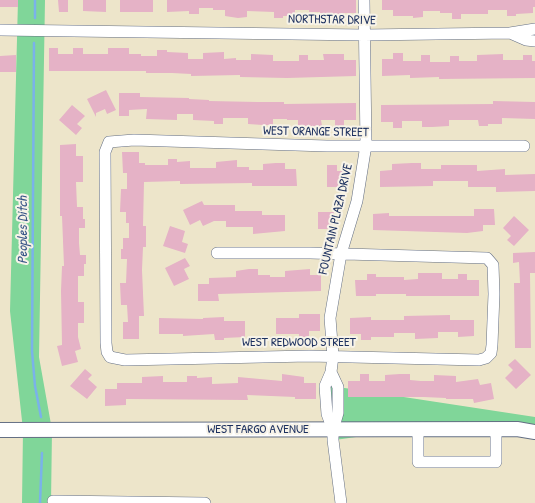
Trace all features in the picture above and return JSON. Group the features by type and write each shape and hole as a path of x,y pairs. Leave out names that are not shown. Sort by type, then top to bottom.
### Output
{"main road":[{"name":"WEST FARGO AVENUE","path":"0,430 418,430 517,429 535,426"},
{"name":"WEST FARGO AVENUE","path":"517,429 535,432"}],"street":[{"name":"FOUNTAIN PLAZA DRIVE","path":"341,503 333,451 333,430 338,413 338,387 331,372 333,356 330,318 341,254 357,201 366,146 364,0"},
{"path":"510,33 535,29"},
{"name":"NORTHSTAR DRIVE","path":"0,30 364,34 510,33 526,40 535,41"},
{"name":"WEST ORANGE STREET","path":"108,355 106,343 105,152 109,142 134,140 258,145 524,146"},
{"path":"217,253 341,254"},
{"name":"WEST REDWOOD STREET","path":"108,355 116,359 125,360 333,356 479,360 490,356 492,345 494,294 493,265 490,260 474,257 341,254"},
{"path":"418,430 418,462 496,462 496,429"},
{"path":"53,501 205,503"}],"green space":[{"path":"18,0 45,0 39,357 52,430 51,503 22,503 23,430 10,311"},
{"path":"331,372 338,387 535,417 535,435 391,432 328,441"}],"building":[{"path":"0,0 18,0 18,7 0,7"},
{"path":"58,0 68,0 68,12 59,12"},
{"path":"83,0 106,0 106,12 83,11"},
{"path":"120,0 153,0 153,12 120,12"},
{"path":"167,0 356,0 356,13 344,13 344,19 335,19 320,18 320,12 295,10 295,16 274,18 274,12 247,11 247,17 238,18 225,16 225,10 213,10 213,8 199,8 199,14 189,14 189,11 167,12"},
{"path":"382,0 535,0 535,7 533,7 533,13 516,14 516,16 507,16 507,10 488,10 488,14 461,14 461,19 452,19 452,13 423,11 423,17 413,18 413,16 393,16 393,10 382,10"},
{"path":"49,48 58,48 58,54 73,54 73,48 83,48 83,54 108,54 108,48 129,48 129,54 141,54 141,56 157,56 157,50 167,50 167,52 188,53 188,59 203,59 203,53 224,52 224,59 236,58 236,60 251,60 251,54 273,55 273,61 299,61 299,55 308,55 308,60 324,60 323,54 344,54 344,60 356,60 356,76 287,78 240,77 240,75 191,76 191,74 146,73 146,71 49,71"},
{"path":"393,53 403,53 403,61 421,61 421,55 430,55 430,62 450,62 450,56 459,56 459,61 477,61 477,55 503,54 503,60 523,60 523,55 532,55 532,61 535,61 535,78 439,79 439,77 410,78 410,75 382,76 382,59 393,59"},
{"path":"16,55 16,72 0,72 0,56"},
{"path":"106,90 116,110 107,114 105,109 96,113 96,117 87,99"},
{"path":"119,93 140,93 140,97 189,98 209,101 284,102 284,104 356,103 356,120 344,120 344,126 335,126 335,120 321,120 322,126 298,126 298,120 273,119 273,125 263,125 248,124 248,118 223,118 223,124 214,124 214,121 193,120 193,114 177,114 177,120 146,119 147,109 129,110 129,116 119,116"},
{"path":"493,101 535,102 535,119 502,118 502,124 488,124 488,126 479,126 478,120 449,120 449,126 432,127 422,127 422,121 402,121 402,128 393,128 393,122 381,122 381,105 493,104"},
{"path":"72,105 85,116 77,124 82,128 76,135 59,120"},
{"path":"76,144 76,156 83,156 83,182 76,182 77,207 83,207 83,219 85,219 85,228 79,228 79,243 80,255 86,255 86,264 84,264 84,276 78,276 78,302 84,302 84,323 78,323 78,337 81,349 75,351 78,362 62,366 57,346 62,345 61,291 62,266 64,266 62,216 60,216 60,145"},
{"path":"122,152 139,152 139,163 145,163 145,165 168,165 168,159 177,159 177,162 190,161 190,168 216,168 216,162 237,160 237,167 249,167 249,170 263,170 263,164 276,163 285,163 285,169 296,169 297,186 252,186 252,183 180,184 180,181 144,182 143,226 146,226 146,247 143,247 142,270 144,316 139,316 139,339 123,339 123,322 128,322 127,305 121,305 120,283 126,283 127,259 121,259 121,249 123,249 123,238 129,238 129,223 126,223 126,212 120,212 121,189 127,189 127,173 123,173"},
{"path":"421,163 421,169 441,169 441,165 477,165 477,171 505,169 505,175 535,174 535,191 496,192 496,187 468,187 468,181 433,181 433,186 380,187 380,171 392,170 392,164"},
{"path":"327,165 337,165 337,171 348,171 348,187 327,187"},
{"path":"202,201 204,205 235,205 235,211 262,211 262,215 285,215 285,231 253,234 253,227 226,227 226,221 214,221 203,226 200,220 190,225 183,210"},
{"path":"474,209 494,209 495,225 483,225 483,231 467,233 373,230 373,214 389,213 389,216 474,216"},
{"path":"318,212 334,212 334,229 318,229"},
{"path":"514,216 529,230 514,246 507,240 511,236 503,228"},
{"path":"170,226 185,231 182,242 188,244 185,253 163,246"},
{"path":"535,252 535,273 530,273 531,348 515,348 514,283 520,283 519,262 513,263 513,253"},
{"path":"185,258 190,266 184,269 189,279 174,286 165,268"},
{"path":"258,269 258,275 285,277 285,271 310,269 310,275 321,275 321,291 218,294 219,301 198,301 198,284 209,284 209,278 236,277 236,271"},
{"path":"418,273 442,273 442,279 458,279 458,274 467,274 467,280 479,280 479,296 406,296 406,294 376,294 376,296 356,296 355,280 367,280 367,274 376,274 376,277 404,277 404,280 418,279"},
{"path":"299,314 320,314 320,331 309,331 309,337 299,337 299,334 276,334 276,318 299,318"},
{"path":"450,315 450,320 474,320 474,336 458,337 458,332 438,332 438,338 415,339 415,333 394,333 394,337 371,337 371,340 361,340 361,334 350,334 350,318 371,317 371,320 404,320 404,316"},
{"path":"224,317 224,321 245,321 245,337 215,340 214,334 183,336 183,334 159,334 159,318 203,319"},
{"path":"515,359 531,375 516,389 505,378 513,370 508,365"},
{"path":"85,369 92,375 88,379 97,387 87,399 70,386"},
{"path":"282,374 304,377 304,383 316,383 316,399 295,399 295,397 247,395 248,400 126,399 126,405 105,406 105,389 117,389 117,383 142,383 142,377 163,376 163,382 187,382 187,376 197,376 197,378 212,377 212,384 238,383 238,377 282,381"},
{"path":"360,374 369,374 369,381 385,381 385,375 400,374 410,374 410,380 421,381 434,381 434,375 456,376 456,382 478,379 480,385 491,383 494,399 474,403 473,399 348,397 348,381 360,381"}],"waterway":[{"name":"Peoples Ditch","path":"35,0 35,18"},
{"name":"Peoples Ditch","path":"34,43 32,351 35,386 41,417"},
{"name":"Peoples Ditch","path":"40,503 42,453"}]}
